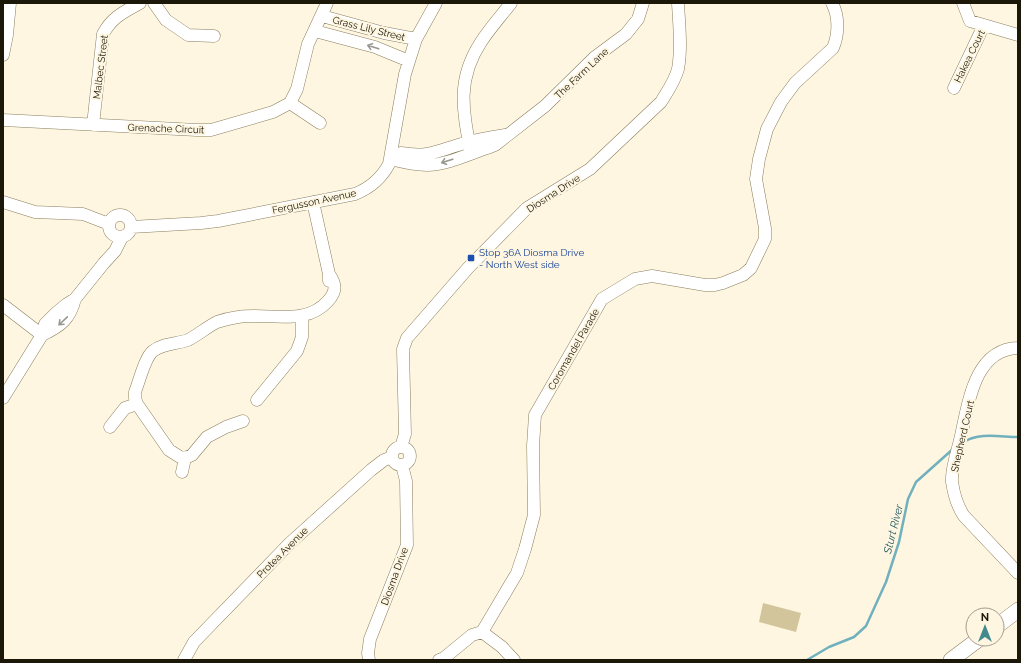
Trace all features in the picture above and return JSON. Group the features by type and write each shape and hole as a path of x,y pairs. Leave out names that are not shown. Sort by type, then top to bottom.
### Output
{"main road":[{"path":"1005,620 1018,610"},
{"path":"951,660 968,647"}],"street":[{"path":"3,55 7,35 10,3"},
{"name":"Malbec Street","path":"93,126 103,34 108,24 115,18 140,3"},
{"path":"154,3 166,20 188,35 214,36"},
{"path":"320,123 290,103 297,89 308,44 328,3"},
{"name":"Fergusson Avenue","path":"131,227 218,221 355,194 366,190 384,172 391,156 400,96 416,39 436,3"},
{"path":"470,148 463,110 463,91 466,72 472,57 482,41 511,3"},
{"name":"The Farm Lane","path":"391,156 415,156 470,148 507,134 545,106 595,56 626,34 638,19 643,3"},
{"name":"Diosma Drive","path":"401,447 405,434 403,349 407,338 468,268 527,208 590,169 661,102 669,90 678,70 680,47 678,3"},
{"name":"Coromandel Parade","path":"482,632 517,573 526,549 534,515 533,446 535,415 602,299 635,279 652,276 705,285 715,285 743,274 751,268 766,239 756,179 759,159 767,129 781,102 795,83 833,48 836,42 837,15 832,3"},
{"path":"963,3 970,21 1018,35"},
{"name":"Grass Lily Street","path":"322,16 384,33 416,39"},
{"name":"Hakea Court","path":"954,88 984,25"},
{"name":"Grass Lily Street","path":"315,31 375,47 410,61"},
{"name":"Grenache Circuit","path":"3,120 93,126 210,130 273,112 290,103"},
{"path":"3,202 35,212 83,214 109,227 114,236 122,237 127,235 131,227 130,220 123,215 116,215 112,218 109,227 109,242 104,263"},
{"path":"243,421 207,438 192,455 185,458 180,457 169,450 137,404 135,392 148,358 153,351 163,346 188,340 217,322 239,317 302,316 316,311 325,304 334,292 335,283 329,274 313,202"},
{"path":"3,398 42,335 54,329 66,320 72,311 75,299 115,251 122,237"},
{"path":"3,305 42,335"},
{"path":"257,400 297,351 302,337 302,316"},
{"name":"Shepherd Court","path":"1018,348 1012,348 999,353 987,361 978,374 975,381 952,481 958,508 1018,573"},
{"path":"110,428 125,408 137,404"},
{"path":"401,447 406,449 410,457 407,462 402,465 396,464 392,457 395,449 401,447"},
{"name":"Protea Avenue","path":"184,660 194,642 290,543 371,470 384,460 392,457"},
{"path":"182,472 185,458"},
{"name":"Diosma Drive","path":"368,660 370,639 407,545 406,481 402,465"},
{"path":"439,660 444,658 472,634 482,632 502,647 514,660"}],"shaded area":[{"path":"763,603 801,613 796,632 759,622"}],"waterway":[{"name":"Sturt River","path":"964,442 983,436 1018,437"},
{"name":"Sturt River","path":"807,660 829,647 854,637 866,626 886,582 899,542 908,499 916,482 953,449"}],"place":[{"name":"Stop 36A Diosma Drive - North West side","path":"471,258"}]}
